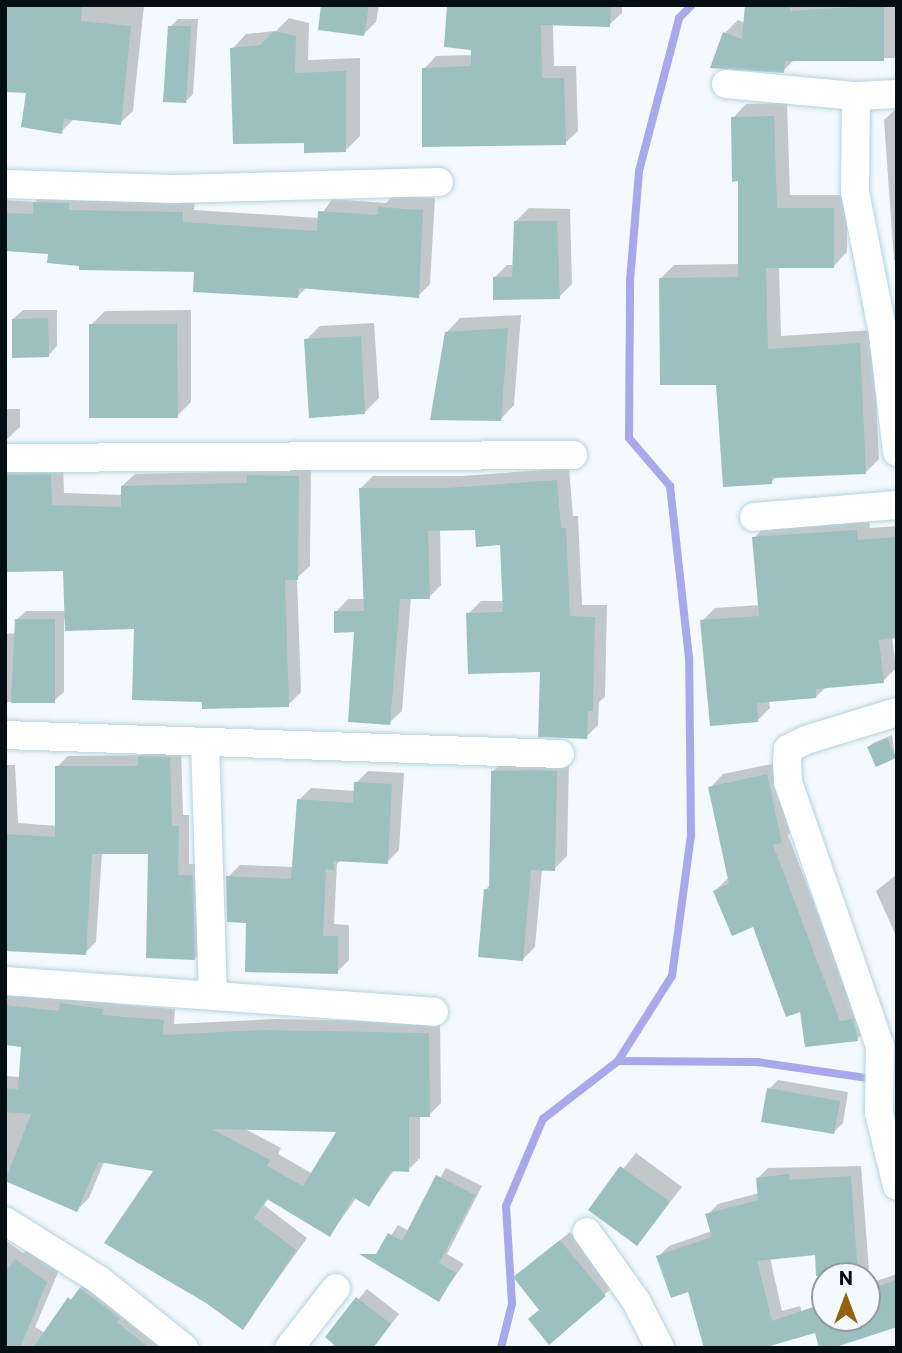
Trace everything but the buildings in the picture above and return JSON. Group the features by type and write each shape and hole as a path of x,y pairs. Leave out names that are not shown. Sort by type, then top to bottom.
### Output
{"street":[{"path":"726,84 856,96 897,94"},
{"path":"856,96 855,192 883,334 897,452"},
{"path":"5,184 174,189 439,181"},
{"path":"5,457 573,456"},
{"path":"754,517 897,505"},
{"path":"879,1059 788,782 787,761 788,749 806,740 897,712"},
{"path":"5,735 559,754"},
{"path":"205,742 213,994"},
{"path":"5,981 434,1012"},
{"path":"897,1016 885,1028 879,1059 879,1113 897,1186"},
{"path":"5,1221 99,1280 184,1348"},
{"path":"587,1232 636,1301 660,1348"},
{"path":"289,1348 336,1288"}],"waterway":[{"path":"501,1348 512,1304 506,1206 543,1119 618,1061 672,976 691,836 689,658 670,486 629,438 630,281 639,171 679,18 692,5"},
{"path":"618,1061 757,1062 873,1079"}]}
